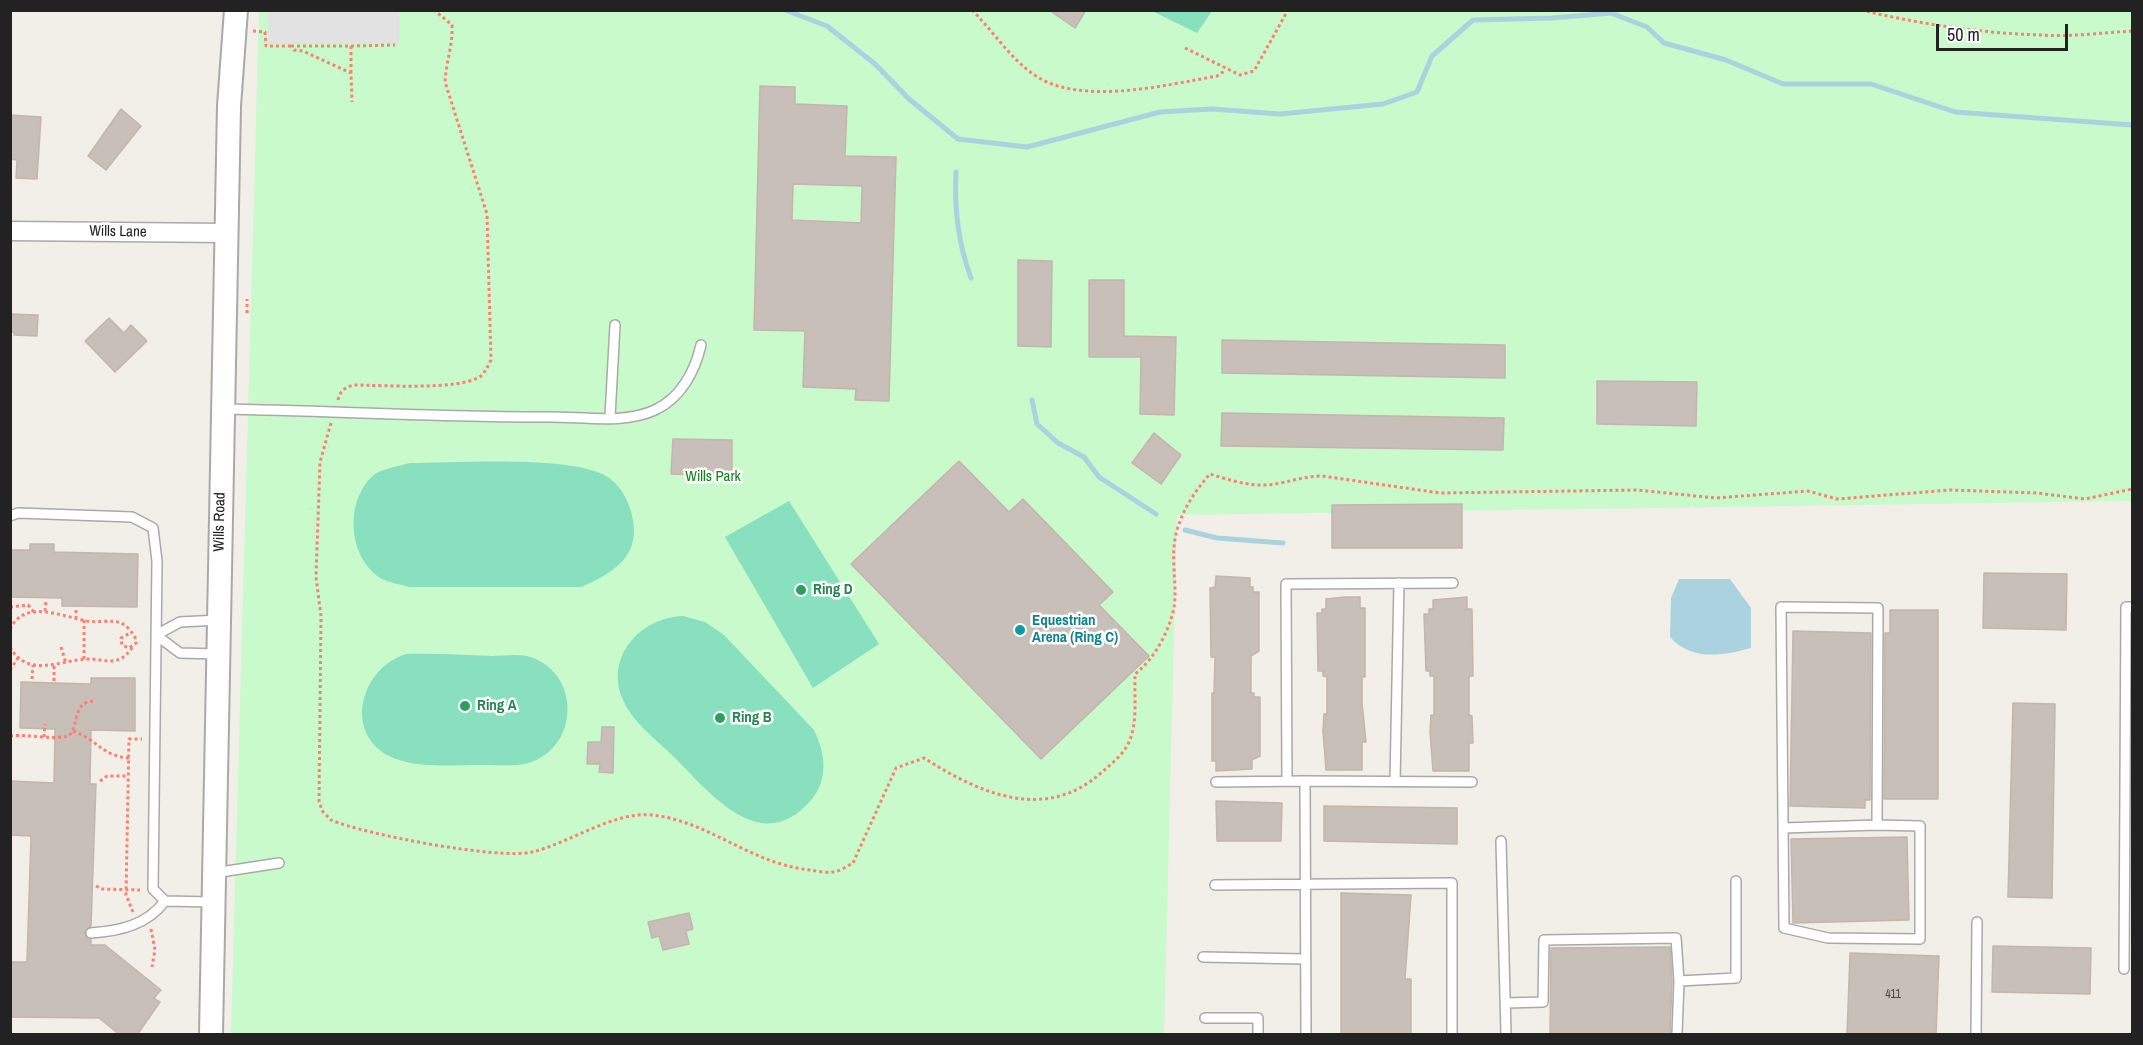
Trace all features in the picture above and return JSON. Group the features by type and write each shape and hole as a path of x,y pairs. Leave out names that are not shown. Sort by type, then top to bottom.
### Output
{"street":[{"name":"Wills Road","path":"211,1035 229,106 236,10"},
{"name":"Wills Lane","path":"10,231 226,233"}],"lane":[{"path":"610,417 615,325"},
{"path":"222,409 335,410 517,417 638,415 662,407 685,384 694,368 701,345"},
{"path":"10,516 18,513 132,517 153,528 157,561 153,888 165,901 213,902"},
{"path":"1287,781 1286,584 1453,584"},
{"path":"1395,782 1399,584"},
{"path":"1783,828 1920,826 1920,939 1828,938 1784,928 1783,828 1781,607 1878,608 1877,825"},
{"path":"2124,969 2126,607 2133,607"},
{"path":"156,635 180,622 219,620"},
{"path":"156,635 180,653 218,654"},
{"path":"1305,781 1306,1035"},
{"path":"1216,782 1472,782"},
{"path":"1501,841 1506,1035"},
{"path":"214,873 279,863"},
{"path":"1679,981 1736,978 1736,881"},
{"path":"1215,885 1452,883 1452,1035"},
{"path":"91,933 130,927 158,911 165,901"},
{"path":"1976,1035 1977,922"},
{"path":"1506,1003 1543,1002 1544,940 1676,938 1679,981 1677,1035"},
{"path":"1203,957 1305,959"},
{"path":"1205,1018 1258,1018 1258,1035"}],"path":[{"path":"434,10 452,25 453,40 446,66 445,82 487,214 490,360 486,370 479,377 464,382 347,386 339,393 320,462 316,577 321,616 319,802 323,812 331,820 436,845 479,851 530,853 623,817 650,815 677,819 758,858 801,869 833,872 853,863"},
{"path":"972,10 1017,60 1034,75 1049,83 1068,88 1123,90 1217,76 1226,70"},
{"path":"1185,48 1240,75 1254,71 1288,10"},
{"path":"1861,10 1972,30 2042,36 2133,31"},
{"path":"249,36 252,32 265,32 266,46 395,45"},
{"path":"292,46 294,50 303,51 351,74"},
{"path":"351,46 352,102"},
{"path":"45,611 46,600"},
{"path":"10,606 28,605 34,612"},
{"path":"76,610 76,617"},
{"path":"10,646 18,658 33,665 54,666 84,659 108,662 126,655 136,639 123,623 113,619 84,620 45,611 22,616 11,626"},
{"path":"84,620 84,659"},
{"path":"130,633 123,635 121,642 125,647 133,647"},
{"path":"61,647 66,663"},
{"path":"11,669 18,658"},
{"path":"32,679 33,665"},
{"path":"54,666 54,681"},
{"path":"10,736 26,734 45,737 69,736 74,731 76,713 88,701 95,701"},
{"path":"45,724 45,737"},
{"path":"74,731 96,742 109,755 129,758"},
{"path":"134,913 128,904 126,890 129,739 145,739"},
{"path":"100,781 107,776 128,776"},
{"path":"96,886 102,889 145,890"},
{"path":"152,967 155,950 150,930 157,925"}],"green space":[{"name":"Wills Park","path":"259,11 2132,11 2132,501 1177,515 1164,1034 231,1034"},
{"path":"1152,11 1212,11 1197,33"},
{"path":"512,462 566,465 589,469 612,480 623,493 632,516 633,542 624,559 609,573 581,587 409,587 382,579 370,569 356,543 354,513 365,485 375,474 410,463"},
{"name":"Ring D","path":"789,501 879,644 813,688 725,537"},
{"name":"Ring B","path":"683,616 705,622 724,635 814,730 823,756 823,774 812,799 793,816 775,823 756,822 721,803 646,731 627,708 618,684 618,669 630,642 653,624 668,618"},
{"name":"Ring A","path":"406,654 518,655 533,658 548,667 559,679 566,694 568,710 559,740 549,752 534,761 518,765 425,765 389,756 375,745 366,732 362,717 363,701 378,672 390,661"}],"shaded area":[{"path":"268,11 399,11 399,44 268,44"}],"water":[{"path":"1679,579 1730,579 1751,608 1751,648 1729,653 1708,654 1687,650 1678,645 1670,637 1671,598"}],"building":[{"path":"1049,10 1086,10 1075,28"},
{"path":"760,86 795,87 795,104 847,106 845,156 896,157 889,401 855,400 856,389 803,387 805,331 754,330","holes":["793,184 862,186 861,223 792,220"]},
{"path":"121,109 141,126 106,170 88,156"},
{"path":"10,115 41,117 37,179 16,178 17,160 10,159"},
{"path":"1018,260 1052,261 1051,347 1018,346"},
{"path":"1089,280 1124,280 1124,336 1176,337 1174,415 1140,414 1141,357 1089,357"},
{"path":"10,314 38,315 37,336 14,335 14,332 10,332"},
{"path":"109,318 124,333 131,325 147,341 115,372 85,341"},
{"path":"1222,340 1505,345 1505,378 1222,373"},
{"path":"1597,381 1697,382 1696,426 1597,424"},
{"path":"1222,413 1504,418 1503,450 1221,446"},
{"path":"1154,433 1181,455 1161,484 1132,463"},
{"path":"673,439 732,440 732,476 671,474"},
{"name":"Equestrian Arena (Ring C)","path":"959,461 1009,512 1023,499 1113,592 1099,605 1149,656 1041,759 851,564"},
{"path":"1462,504 1462,548 1332,548 1332,505"},
{"path":"30,544 54,544 54,552 138,554 137,607 62,606 62,598 10,597 10,550 30,550"},
{"path":"1984,573 2067,574 2066,630 1983,628"},
{"path":"1216,576 1250,578 1250,587 1253,587 1253,592 1259,592 1259,651 1251,656 1251,693 1254,693 1254,697 1260,697 1260,756 1252,760 1252,769 1216,771 1216,761 1212,761 1212,693 1214,693 1215,657 1211,657 1210,588 1215,587"},
{"path":"1360,597 1360,608 1365,608 1365,677 1362,677 1362,703 1366,742 1362,742 1362,770 1326,770 1323,731 1324,714 1327,714 1327,677 1323,676 1323,671 1318,671 1317,613 1322,613 1322,609 1326,609 1326,599"},
{"path":"1467,597 1467,609 1472,609 1473,676 1469,676 1469,715 1472,716 1473,743 1469,743 1469,771 1433,771 1430,732 1431,715 1434,715 1434,676 1430,676 1430,671 1426,671 1424,614 1429,614 1429,609 1433,609 1433,600"},
{"path":"1890,610 1938,610 1938,799 1884,799 1885,633 1890,633"},
{"path":"1793,631 1871,633 1870,800 1865,800 1865,808 1790,806"},
{"path":"91,678 135,678 135,731 91,730 90,784 96,784 91,926 84,933 91,940 91,945 105,945 161,990 154,998 160,1002 137,1035 120,1035 99,1018 10,1017 10,962 27,962 31,836 10,835 10,781 54,783 55,729 20,728 21,682 91,684"},
{"path":"2013,703 2055,704 2052,898 2008,897"},
{"path":"602,727 614,727 613,773 599,772 600,764 587,764 588,742 601,742"},
{"path":"1216,801 1282,803 1281,841 1217,841"},
{"path":"1324,806 1457,808 1457,844 1324,841"},
{"path":"1907,837 1909,920 1793,923 1791,839"},
{"path":"1341,893 1411,895 1405,979 1411,979 1411,1035 1341,1035"},
{"path":"689,913 693,929 686,931 689,944 663,950 659,936 652,938 648,922"},
{"path":"1993,946 2091,948 2090,994 1992,992"},
{"path":"1670,947 1672,981 1670,1035 1550,1035 1551,948"},
{"path":"1850,953 1939,956 1936,1035 1847,1035"}],"waterway":[{"path":"785,10 827,26 875,64 909,99 958,139 1027,147 1160,112 1212,109 1280,114 1383,104 1417,92 1432,56 1473,20 1552,18 1611,13 1647,27 1664,43 1726,60 1783,84 1871,84 1955,112 2132,125"},
{"path":"956,172 958,226 971,278"},
{"path":"1032,400 1037,424 1058,443 1084,457 1099,477 1156,514"},
{"path":"1185,530 1217,538 1283,543"}],"place":[{"name":"Ring D","path":"801,590"},
{"name":"Equestrian Arena (Ring C)","path":"1020,630"},
{"name":"Ring A","path":"465,706"},
{"name":"Ring B","path":"720,718"}]}
